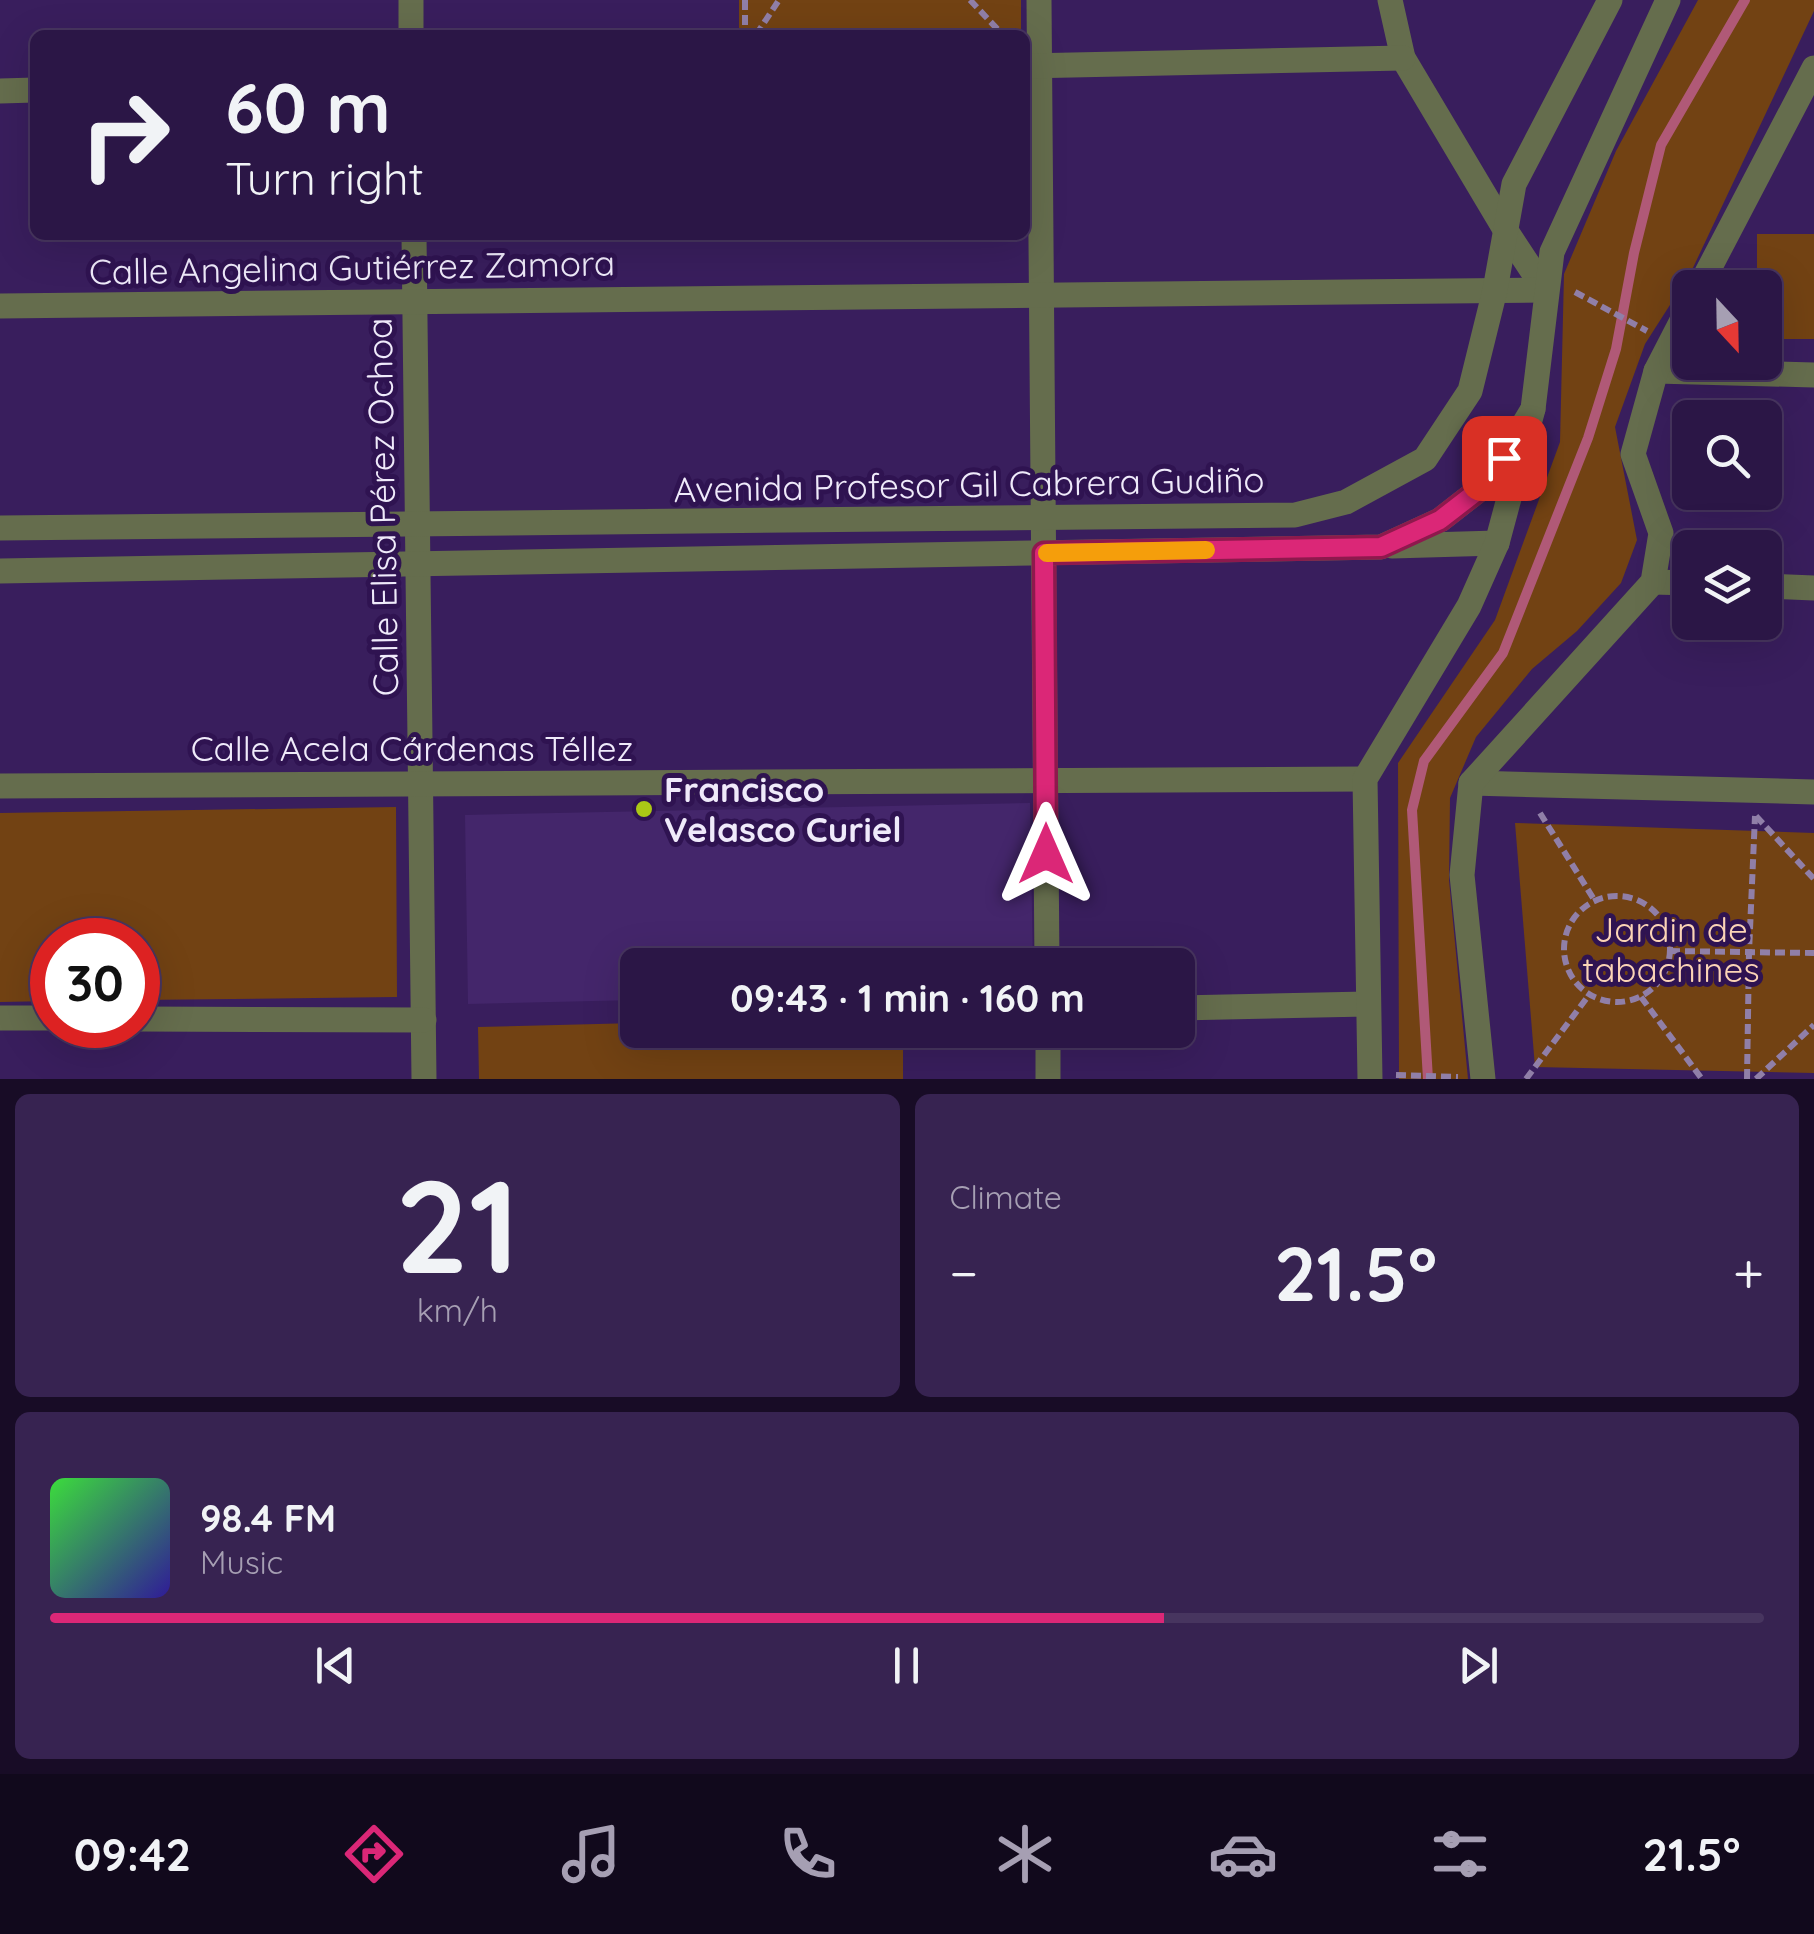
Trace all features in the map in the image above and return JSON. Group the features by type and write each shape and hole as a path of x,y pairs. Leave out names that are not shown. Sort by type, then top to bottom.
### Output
{"street":[{"path":"411,0 411,30"},
{"path":"1039,0 1032,66 1041,295 1047,948"},
{"name":"Avenida Profesor Gil Cabrera Gudiño","path":"0,528 1295,515 1346,502 1425,460 1470,391 1495,290 1514,184 1610,0"},
{"name":"Avenida Profesor Gil Cabrera Gudiño","path":"0,570 1497,543 1533,409 1554,288 1552,252 1668,0"},
{"path":"1394,5 1403,58 1506,230 1554,288"},
{"path":"1032,66 1403,58"},
{"path":"1708,270 1814,68"},
{"path":"0,90 30,90"},
{"name":"Calle Elisa Pérez Ochoa","path":"414,240 424,1079"},
{"name":"Calle Angelina Gutiérrez Zamora","path":"0,306 1554,288"},
{"path":"1483,1079 1462,876 1470,783 1653,582 1661,533 1633,454 1656,371 1672,340"},
{"path":"1656,371 1814,376"},
{"name":"Avenida Profesor Gil Cabrera Gudiño","path":"1381,547 1440,520 1489,482 1533,409"},
{"path":"1370,1079 1365,778 1469,606 1497,543"},
{"path":"1653,582 1672,583"},
{"path":"1782,587 1814,588"},
{"name":"Calle Acela Cárdenas Téllez","path":"0,786 1365,778"},
{"path":"1470,783 1814,792"},
{"path":"1195,1008 1367,1004"},
{"path":"0,1018 30,1018"},
{"path":"160,1018 424,1020"},
{"path":"1048,1048 1048,1079"}],"path":[{"path":"745,0 745,30"},
{"path":"759,30 780,0"},
{"path":"970,0 998,30"},
{"path":"1554,288 1650,332"},
{"path":"1539,811 1595,901"},
{"path":"1747,1079 1755,815 1814,879"},
{"path":"1630,898 1646,905 1660,917 1668,933 1670,950 1662,978 1641,996 1624,1002 1606,1001 1589,994 1568,970 1565,938 1571,922 1595,901 1630,898"},
{"path":"1670,950 1814,952"},
{"path":"1526,1079 1589,994"},
{"path":"1641,996 1702,1079"},
{"path":"1756,1079 1814,1025"},
{"path":"1408,1075 1451,1077"}],"shaded area":[{"path":"1030,803 1033,948 620,948 620,1000 468,1004 465,815"}],"green space":[{"path":"739,0 1021,0 1021,30 739,30"},
{"path":"1698,0 1814,0 1814,11 1692,270 1672,270 1672,302 1645,344 1615,427 1637,540 1621,583 1577,631 1532,669 1476,737 1450,798 1449,880 1468,1079 1399,1079 1398,763 1495,620 1560,442 1564,274 1616,151"},
{"path":"1757,234 1814,234 1814,339 1782,339 1782,270 1757,270"},
{"path":"396,807 397,997 160,1000 160,918 30,918 30,1001 0,1002 0,813"},
{"name":"Jardin de tabachines","path":"1515,823 1814,833 1814,1073 1535,1067"},
{"path":"620,1023 620,1048 903,1048 903,1079 479,1079 478,1027"}],"waterway":[{"path":"1428,1079 1412,810 1424,761 1503,653 1588,438 1616,349 1634,253 1661,145 1745,0"}],"slow traffic":[{"path":"1047,553 1206,550"}],"place":[{"name":"Francisco Velasco Curiel","path":"644,809"}],"route":[{"path":"1046,854 1044,553 1381,547 1440,520 1489,482 1504,458"}]}
